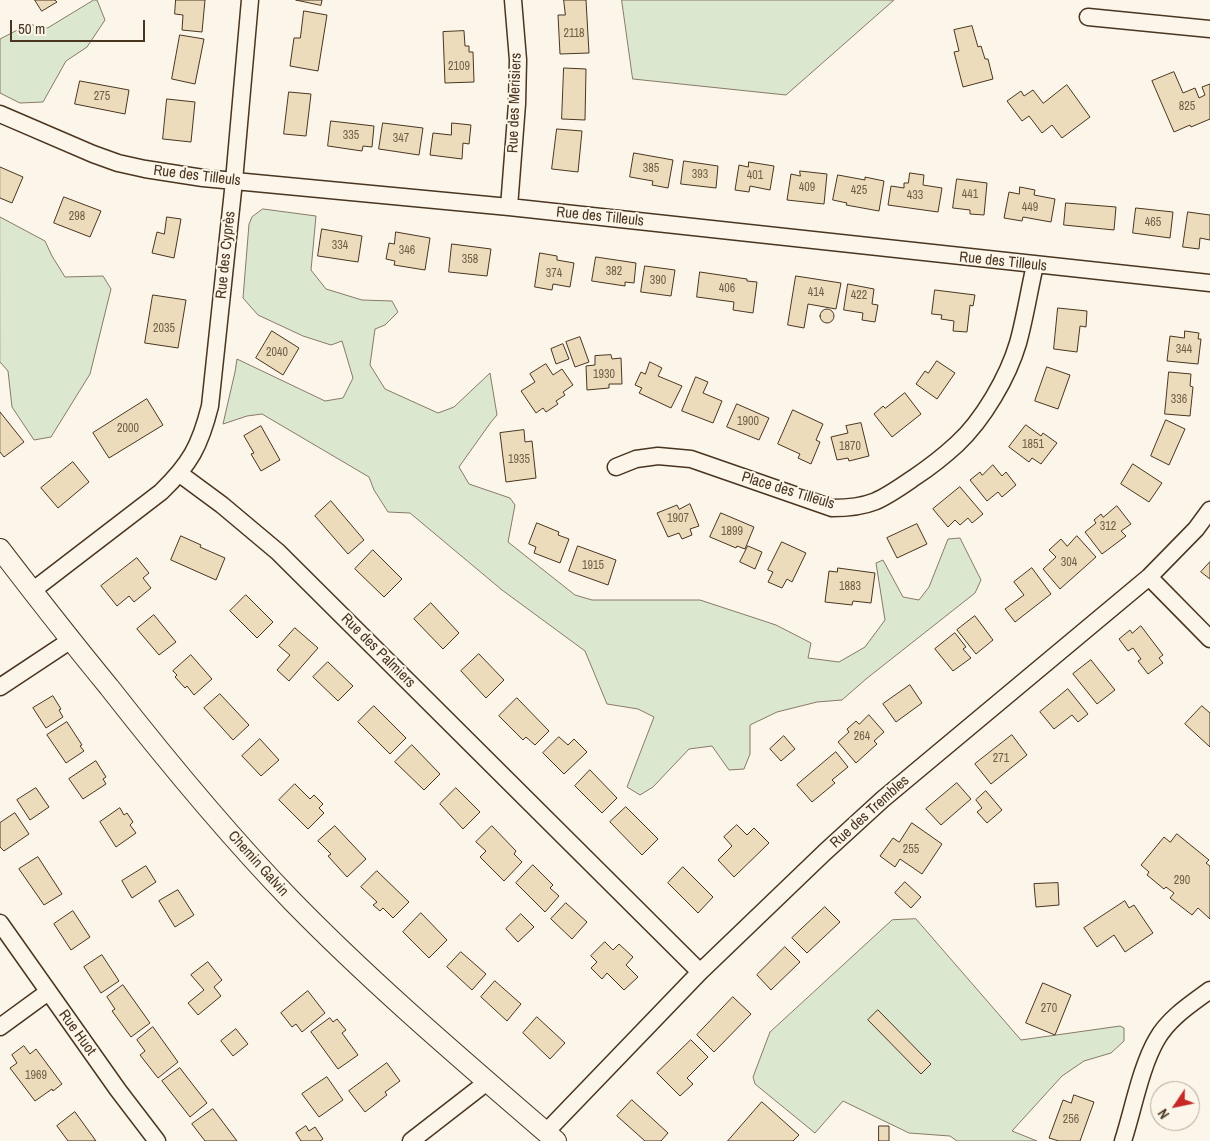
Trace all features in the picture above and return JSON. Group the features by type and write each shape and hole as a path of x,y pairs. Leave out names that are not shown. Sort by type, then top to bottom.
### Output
{"street":[{"name":"Rue des Cyprès","path":"180,474 193,456 203,433 210,406 234,181 250,0"},
{"name":"Rue des Merisiers","path":"509,207 518,60 513,0"},
{"path":"1088,17 1210,29"},
{"name":"Rue des Tilleuls","path":"0,114 118,163 184,175 509,207 1210,284"},
{"name":"Place des Tilleuls","path":"616,467 636,459 658,456 691,459 832,508 851,508 883,499 932,465 958,443 981,416 1001,383 1018,344 1035,265"},
{"path":"32,591 161,492 180,474"},
{"name":"Rue des Palmiers","path":"180,474 278,552 700,972"},
{"name":"Rue des Trembles","path":"551,1136 700,972 883,799 1149,577 1196,529 1210,510"},
{"name":"Chemin Galvin","path":"0,549 171,764 251,857 292,901 361,970 551,1136"},
{"path":"1149,577 1210,639"},
{"path":"0,687 71,640"},
{"name":"Rue Huot","path":"0,923 157,1141"},
{"path":"1123,1141 1149,1057 1157,1038 1182,1010 1210,990"},
{"path":"0,1026 48,992"},
{"path":"411,1141 487,1082"}],"green space":[{"path":"97,0 105,20 87,47 66,61 43,102 20,103 0,93 0,39 29,24 47,28"},
{"path":"622,0 894,0 786,95 633,79"},
{"path":"263,209 316,216 311,270 326,289 362,300 392,301 398,312 385,325 375,329 370,365 385,389 438,413 454,407 490,373 497,415 459,467 469,484 510,498 515,505 508,542 575,595 592,600 700,600 776,625 811,643 808,658 839,662 865,647 885,620 876,563 883,560 903,597 919,600 929,587 948,539 960,538 981,580 975,593 842,700 817,702 777,712 750,725 750,754 744,769 729,770 712,746 689,749 653,787 640,795 627,787 654,717 638,709 607,704 585,651 502,590 410,513 388,512 374,490 369,477 262,414 247,416 223,424 237,359 325,401 343,398 353,378 342,341 331,345 303,336 258,315 243,298 249,224 252,217"},
{"path":"0,217 45,241 65,277 103,276 111,289 90,374 51,437 34,440 12,407 8,371 0,362"},
{"path":"916,919 1021,1040 1120,1026 1124,1028 1124,1041 1111,1053 1084,1061 1062,1076 1012,1131 1037,1141 957,1141 950,1136 909,1133 843,1101 815,1133 755,1084 753,1077 770,1032 892,920"}],"building":[{"path":"35,0 55,0 57,2 42,11"},
{"path":"176,0 205,0 202,32 182,30 183,15 175,14"},
{"path":"296,0 322,0 321,5"},
{"path":"564,0 586,0 589,53 560,54 558,15 565,15"},
{"path":"304,11 327,15 318,71 290,66 294,38 300,38"},
{"path":"972,26 978,47 981,46 985,59 988,59 993,79 963,87 954,52 959,51 954,30"},
{"path":"464,31 465,46 469,46 469,52 473,52 474,82 445,83 443,32"},
{"path":"180,35 204,39 195,84 172,79"},
{"path":"564,68 586,69 585,120 562,119"},
{"path":"1174,72 1183,93 1195,88 1199,98 1205,95 1202,87 1210,84 1210,119 1174,132 1152,81"},
{"path":"80,81 129,90 125,114 75,104"},
{"path":"1067,85 1090,117 1062,138 1052,125 1042,133 1029,116 1022,121 1007,101 1021,91 1024,96 1033,90 1043,103"},
{"path":"289,92 311,94 306,136 284,134"},
{"path":"167,99 195,102 191,142 163,139"},
{"path":"331,121 374,126 372,147 363,146 362,151 328,146"},
{"path":"383,123 423,128 419,155 379,149"},
{"path":"452,123 471,125 469,144 463,143 462,159 430,155 433,133 451,135"},
{"path":"557,129 582,131 578,172 552,169"},
{"path":"634,153 673,160 668,188 652,185 653,181 630,177"},
{"path":"684,161 718,166 716,188 681,184"},
{"path":"749,162 774,166 770,190 750,186 749,192 735,190 739,165 748,167"},
{"path":"0,167 23,177 12,203 0,198"},
{"path":"800,171 827,174 824,204 787,200 791,174 800,176"},
{"path":"910,173 924,175 923,185 942,188 938,212 888,205 891,186 904,188 904,183 908,183"},
{"path":"838,175 865,180 865,177 884,181 879,211 846,205 847,203 833,200"},
{"path":"957,179 987,183 984,215 970,214 970,210 953,208"},
{"path":"1020,187 1035,190 1034,195 1055,199 1051,222 1023,217 1022,221 1004,218 1009,192 1019,194"},
{"path":"64,197 101,211 90,237 54,223"},
{"path":"1066,203 1116,207 1114,230 1064,225"},
{"path":"1136,208 1173,212 1170,238 1133,233"},
{"path":"1188,212 1210,215 1210,240 1200,238 1199,249 1183,247"},
{"path":"167,217 181,219 174,258 152,253 157,232 164,234"},
{"path":"322,229 362,236 358,262 318,256"},
{"path":"396,232 430,238 425,270 394,265 395,261 386,259 389,243 394,244"},
{"path":"452,244 491,249 487,276 449,272"},
{"path":"540,253 557,256 557,260 574,263 570,287 553,284 552,290 535,287"},
{"path":"596,257 636,263 634,283 625,282 625,286 592,281"},
{"path":"645,266 675,270 671,296 641,292"},
{"path":"700,272 757,282 753,313 733,310 734,302 697,297"},
{"path":"796,276 841,283 836,309 808,304 804,328 788,325"},
{"path":"848,284 874,289 872,304 878,305 875,322 862,320 863,313 844,310"},
{"path":"935,290 975,295 973,306 970,305 967,332 953,331 954,321 941,319 942,315 932,314"},
{"path":"153,295 186,300 178,348 145,343"},
{"path":"1058,308 1087,311 1086,327 1080,326 1077,352 1054,349"},
{"path":"824,309 830,309 834,316 830,323 824,323 820,319 820,313"},
{"path":"272,331 299,348 283,375 256,358"},
{"path":"1185,331 1199,333 1198,339 1201,339 1198,364 1167,361 1170,336 1184,338"},
{"path":"580,337 589,362 575,367 566,342"},
{"path":"563,344 569,359 556,364 551,349"},
{"path":"611,355 612,359 621,358 622,384 609,384 609,388 587,390 586,366 595,365 595,356"},
{"path":"937,361 955,373 937,399 916,384 925,371 928,373"},
{"path":"650,362 662,368 658,376 682,386 671,408 639,393 642,388 635,385 641,372 645,374"},
{"path":"546,364 553,375 562,369 573,385 563,392 565,395 556,401 558,404 546,412 543,408 536,413 521,391 535,382 530,374"},
{"path":"1047,367 1070,375 1058,409 1035,401"},
{"path":"1169,372 1191,374 1190,386 1193,387 1190,416 1165,414"},
{"path":"696,377 708,382 703,393 722,401 713,423 682,411"},
{"path":"905,393 921,414 892,437 874,414 883,406 885,408"},
{"path":"147,399 163,425 109,458 93,433"},
{"path":"737,404 769,418 759,440 727,427"},
{"path":"793,410 823,424 816,440 820,442 811,464 798,458 800,454 778,444"},
{"path":"0,412 24,442 4,457 0,452"},
{"path":"1166,420 1185,429 1169,465 1151,456"},
{"path":"861,423 869,456 849,461 848,458 837,460 831,437 848,433 846,426"},
{"path":"1026,425 1041,436 1043,433 1057,443 1041,464 1032,458 1029,462 1009,447"},
{"path":"261,426 280,460 261,471 251,454 254,453 244,436"},
{"path":"524,430 525,442 532,441 536,478 506,482 500,433"},
{"path":"73,462 89,482 58,508 41,488"},
{"path":"1133,464 1162,483 1149,502 1121,484"},
{"path":"993,465 1002,476 1006,472 1016,485 1002,497 998,492 987,501 970,480 980,472 982,475"},
{"path":"960,487 983,514 972,523 968,518 960,525 955,520 948,527 933,509"},
{"path":"331,501 364,540 348,554 315,516"},
{"path":"690,504 699,526 690,529 692,535 682,539 679,533 668,537 657,513 677,505 679,509"},
{"path":"1117,506 1131,524 1121,531 1126,536 1102,554 1085,532 1096,523 1094,520 1101,514 1103,517"},
{"path":"721,513 754,527 745,549 737,546 736,548 710,537"},
{"path":"537,523 559,532 558,535 569,539 560,563 534,553 536,547 529,544"},
{"path":"917,524 927,544 897,558 887,538"},
{"path":"181,536 225,558 216,580 171,560"},
{"path":"1077,536 1096,557 1060,589 1043,569 1056,557 1049,550 1061,539 1067,546"},
{"path":"782,542 806,553 792,582 787,579 782,588 768,582 773,572 768,570"},
{"path":"578,546 616,560 608,585 569,571"},
{"path":"748,546 762,552 755,569 740,562"},
{"path":"373,550 402,579 384,597 355,569"},
{"path":"137,558 149,573 143,578 151,588 134,602 129,596 117,606 101,586"},
{"path":"1210,562 1210,579 1201,572"},
{"path":"838,568 875,573 871,603 853,601 852,605 825,602 829,571 837,572"},
{"path":"1032,568 1051,594 1015,622 1005,609 1024,595 1014,582"},
{"path":"246,595 273,622 257,638 230,611"},
{"path":"431,603 459,633 443,649 414,619"},
{"path":"154,615 176,642 159,655 137,629"},
{"path":"975,616 993,640 976,654 957,630"},
{"path":"1141,626 1163,655 1159,658 1163,663 1148,674 1138,661 1141,659 1133,648 1128,651 1119,639 1130,630 1132,633"},
{"path":"295,628 318,648 289,681 277,670 290,655 279,646"},
{"path":"955,633 966,647 963,649 971,658 953,671 935,649"},
{"path":"479,654 504,680 486,698 461,671"},
{"path":"191,655 212,679 194,695 187,686 185,688 175,677 177,675 173,671"},
{"path":"1091,660 1115,690 1097,704 1073,674"},
{"path":"328,662 353,686 338,701 313,677"},
{"path":"910,685 922,703 896,722 883,704"},
{"path":"1068,689 1088,714 1078,722 1072,715 1054,729 1040,712"},
{"path":"220,694 249,725 233,740 204,708"},
{"path":"53,696 61,709 59,710 63,717 46,728 33,708"},
{"path":"517,698 549,731 535,745 526,737 523,740 499,716"},
{"path":"374,706 406,738 390,754 358,722"},
{"path":"1202,706 1210,713 1210,747 1185,724"},
{"path":"869,715 884,732 874,741 877,744 856,763 838,742 849,732 847,729 856,721 859,724"},
{"path":"67,722 84,751 66,763 47,735"},
{"path":"1012,735 1027,755 991,784 975,764"},
{"path":"784,736 795,749 781,761 770,749"},
{"path":"559,737 568,745 574,739 587,752 564,774 543,753"},
{"path":"260,739 279,760 261,776 242,756"},
{"path":"412,745 440,774 424,790 395,762"},
{"path":"836,752 848,767 832,780 835,783 812,802 797,785"},
{"path":"96,761 106,777 103,779 106,784 83,799 69,779"},
{"path":"590,770 617,798 602,813 575,786"},
{"path":"957,783 971,799 941,825 926,809"},
{"path":"295,784 310,799 314,795 323,804 319,808 324,813 308,829 279,800"},
{"path":"36,788 49,807 30,820 17,800"},
{"path":"456,788 480,812 463,829 440,804"},
{"path":"986,791 1002,810 987,823 977,812 982,808 976,800"},
{"path":"626,807 658,839 642,855 610,822"},
{"path":"120,808 124,815 127,813 133,822 130,825 136,833 116,847 100,822"},
{"path":"15,813 29,834 4,851 0,847 0,823"},
{"path":"912,823 942,844 922,874 900,859 895,867 880,856 893,838 899,842"},
{"path":"737,825 747,835 754,828 769,843 734,877 718,860 732,846 724,837"},
{"path":"335,826 366,859 347,877 328,856 331,854 318,841"},
{"path":"492,826 516,851 514,854 522,862 504,881 480,857 486,851 476,842"},
{"path":"1177,834 1209,860 1206,863 1210,866 1210,919 1198,908 1192,915 1170,898 1174,893 1166,887 1164,889 1147,875 1149,872 1141,865 1164,837 1170,842"},
{"path":"38,857 62,894 44,905 19,869"},
{"path":"533,865 553,885 550,888 559,896 545,912 516,883"},
{"path":"146,866 156,882 132,898 122,881"},
{"path":"683,867 713,897 698,913 668,883"},
{"path":"377,871 409,902 393,918 383,908 380,911 373,905 377,902 361,887"},
{"path":"905,882 921,897 911,908 895,893"},
{"path":"1058,883 1059,905 1036,907 1034,884"},
{"path":"178,890 194,915 175,927 159,901"},
{"path":"1125,901 1129,908 1134,905 1153,933 1125,952 1114,935 1097,947 1084,928"},
{"path":"566,903 587,922 572,939 551,919"},
{"path":"825,907 840,922 807,953 792,938"},
{"path":"73,911 90,937 71,950 54,924"},
{"path":"421,913 447,940 429,958 403,932"},
{"path":"521,914 534,927 518,942 506,929"},
{"path":"605,942 613,950 619,944 633,957 626,965 638,977 624,990 607,973 602,979 591,968 597,962 591,956"},
{"path":"785,947 800,962 771,990 757,975"},
{"path":"461,952 486,974 472,990 447,967"},
{"path":"102,955 119,981 101,993 84,967"},
{"path":"208,962 222,980 214,987 221,996 198,1015 188,1003 204,990 191,975"},
{"path":"495,981 521,1004 507,1021 481,997"},
{"path":"1043,983 1071,995 1055,1035 1026,1023"},
{"path":"123,985 150,1023 131,1037 112,1011 115,1009 107,997"},
{"path":"308,991 325,1013 302,1032 296,1024 292,1027 281,1013"},
{"path":"733,997 751,1014 714,1052 697,1035"},
{"path":"878,1010 931,1064 921,1074 868,1020"},
{"path":"537,1017 565,1043 550,1059 523,1033"},
{"path":"330,1018 333,1022 337,1019 346,1030 342,1033 358,1055 338,1069 311,1032"},
{"path":"153,1027 178,1062 158,1078 140,1055 145,1051 137,1040"},
{"path":"236,1029 248,1044 233,1056 221,1041"},
{"path":"691,1040 708,1057 687,1078 693,1084 680,1096 657,1073"},
{"path":"24,1046 30,1054 36,1049 62,1084 35,1101 10,1068 17,1063 12,1055"},
{"path":"387,1063 400,1081 385,1092 387,1095 365,1112 349,1091"},
{"path":"180,1068 207,1103 190,1117 162,1081"},
{"path":"327,1077 343,1100 319,1117 302,1094"},
{"path":"1074,1095 1094,1102 1080,1141 1059,1141 1049,1138 1063,1100 1071,1103"},
{"path":"632,1100 668,1133 661,1141 645,1141 617,1116"},
{"path":"762,1102 799,1135 793,1141 728,1141"},
{"path":"213,1109 237,1141 205,1141 192,1124"},
{"path":"75,1112 96,1141 68,1141 57,1126"},
{"path":"306,1126 309,1131 315,1127 323,1139 320,1141 301,1141 296,1133"},
{"path":"879,1126 889,1126 889,1141 879,1141"}]}
